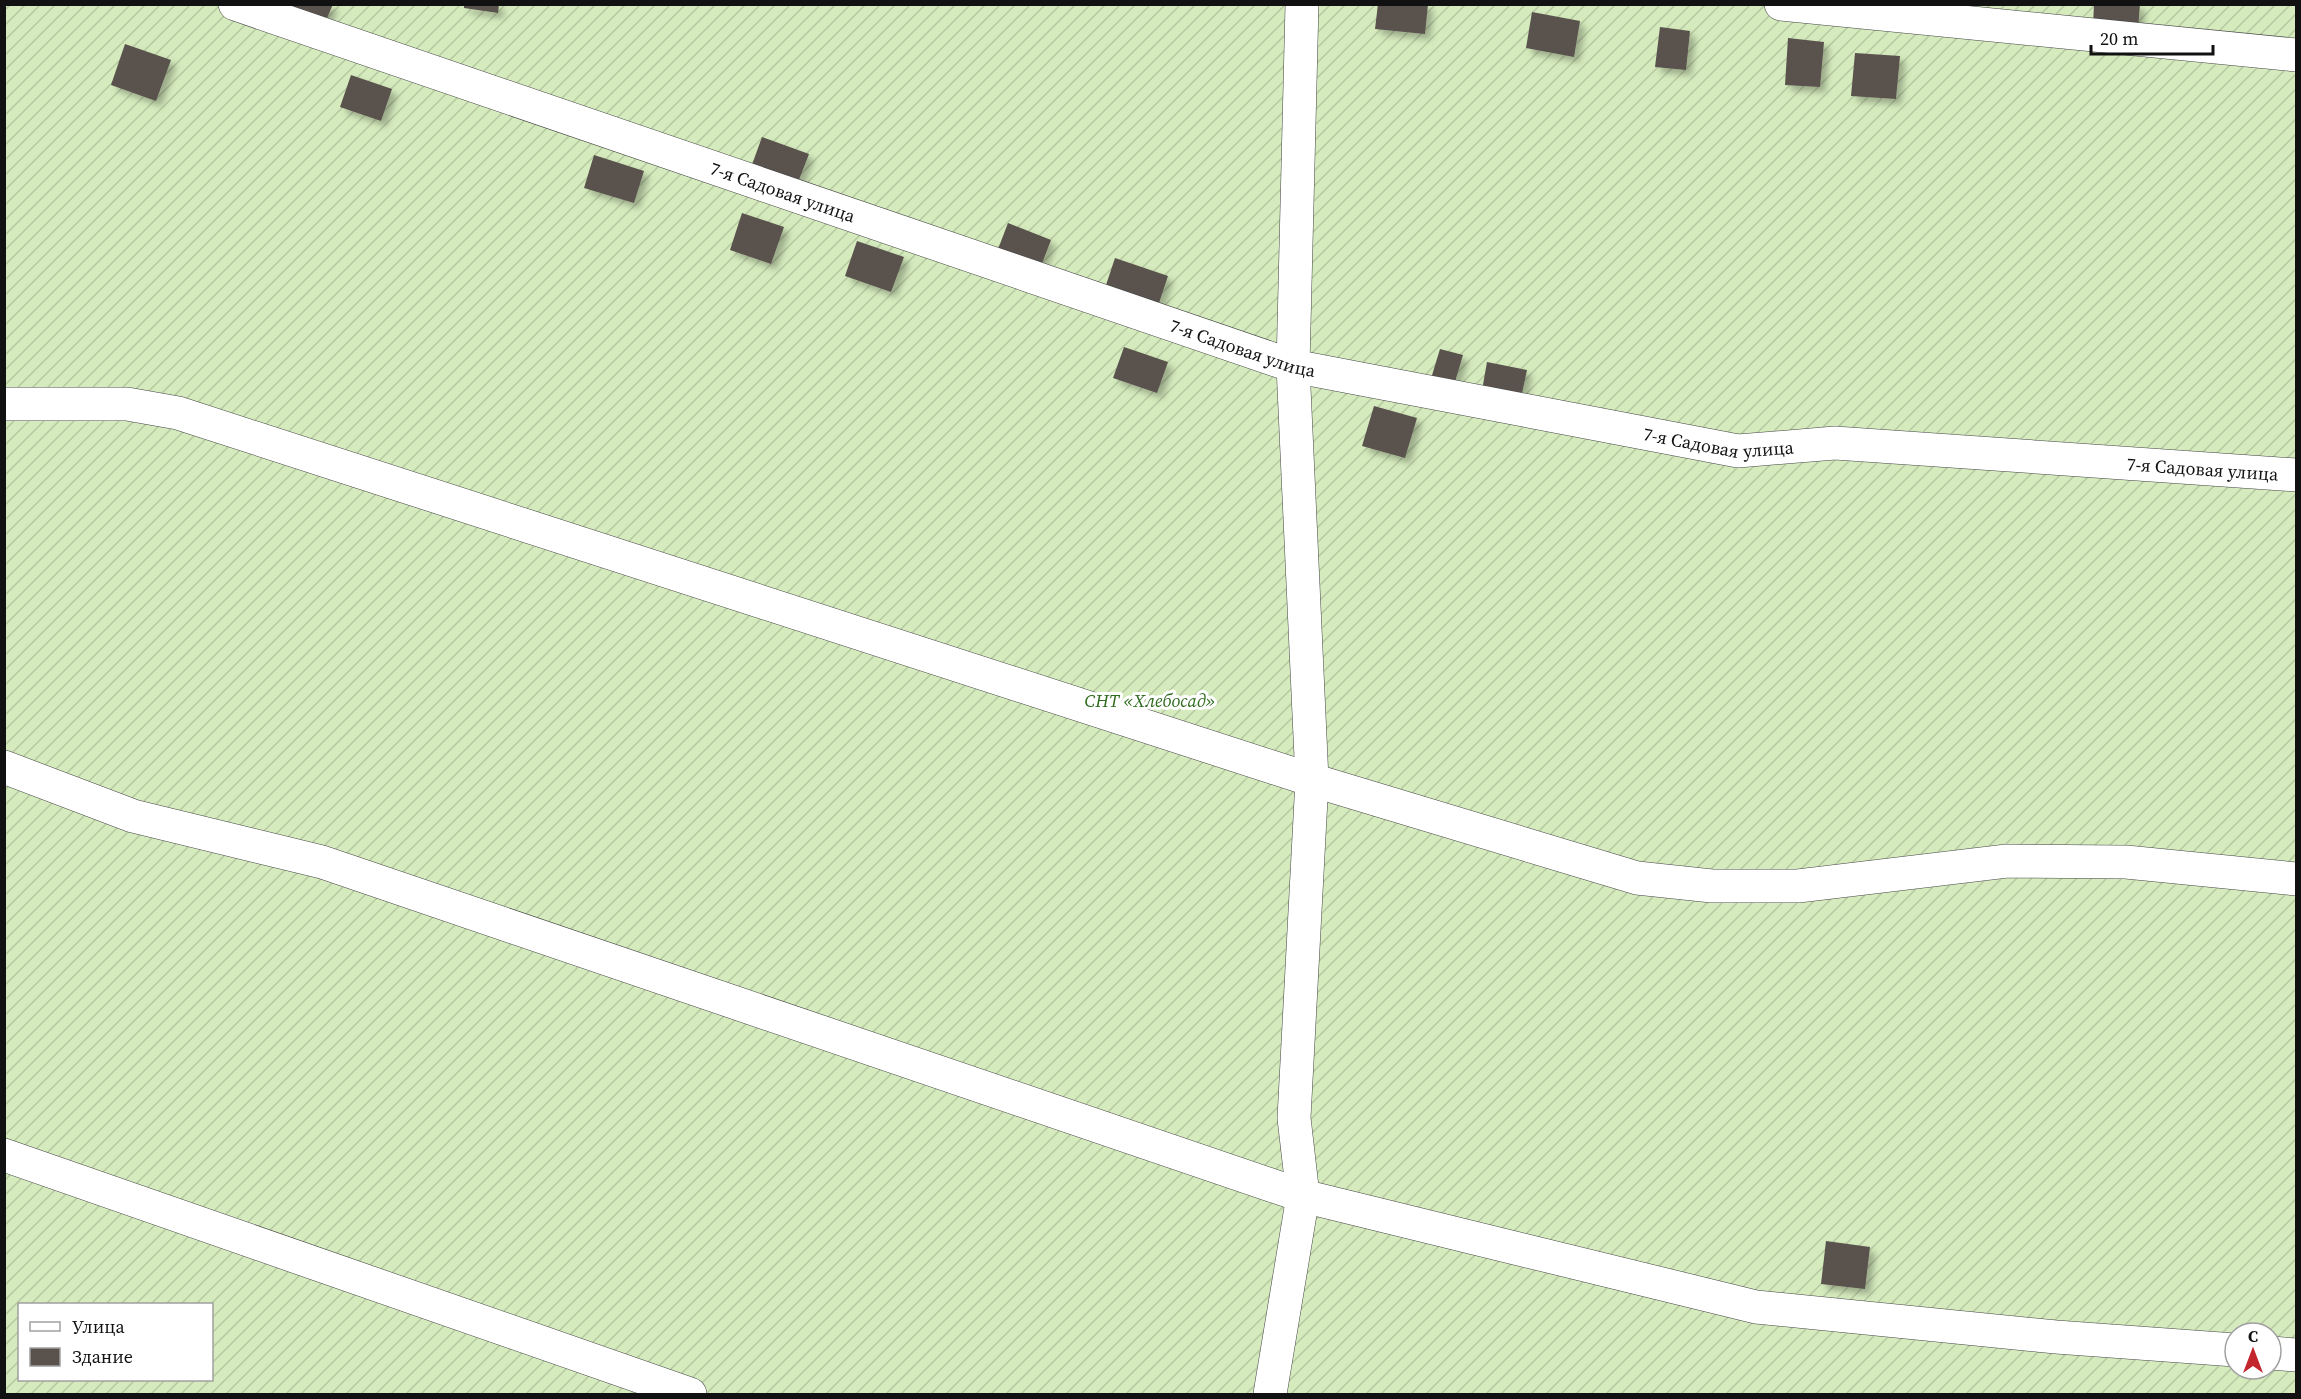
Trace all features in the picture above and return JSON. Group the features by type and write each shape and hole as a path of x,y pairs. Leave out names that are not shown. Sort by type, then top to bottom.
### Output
{"lane":[{"name":"7-я Садовая улица","path":"235,4 1293,366 1738,451 1835,444 2296,475"},
{"path":"1270,1395 1304,1196 1294,1118 1312,780 1293,366 1302,4"},
{"path":"1781,4 2296,55"},
{"path":"4,404 127,404 178,413 1312,780 1637,878 1712,886 1798,886 2007,861 2126,862 2296,879"},
{"path":"4,767 133,816 322,862 1304,1196 1756,1307 2056,1338 2223,1349"},
{"path":"4,1155 690,1395"}],"green space":[{"name":"СНТ «Хлебосад»","path":"5,5 2296,5 2296,1394 5,1394"}],"building":[{"path":"287,4 333,4 322,30"},
{"path":"464,4 499,4 498,13 464,8"},
{"path":"1378,4 1428,4 1425,34 1375,29"},
{"path":"2094,4 2140,4 2138,29 2093,26"},
{"path":"1532,12 1580,21 1574,57 1526,48"},
{"path":"1660,27 1690,31 1686,70 1655,67"},
{"path":"1788,38 1824,42 1820,87 1785,85"},
{"path":"125,44 171,60 156,101 111,85"},
{"path":"1855,53 1900,56 1896,99 1851,96"},
{"path":"351,75 392,89 381,121 340,107"},
{"path":"762,137 809,154 795,190 749,173"},
{"path":"594,155 644,171 634,203 584,188"},
{"path":"742,213 784,227 771,264 730,250"},
{"path":"1008,223 1051,240 1038,274 995,257"},
{"path":"857,241 904,257 891,292 845,276"},
{"path":"1115,258 1168,276 1156,312 1103,294"},
{"path":"1124,347 1168,362 1157,393 1113,378"},
{"path":"1440,349 1463,355 1452,392 1429,385"},
{"path":"1487,362 1527,370 1520,403 1481,396"},
{"path":"1374,406 1417,418 1405,458 1362,446"},
{"path":"1826,1241 1870,1247 1865,1289 1821,1284"}]}
